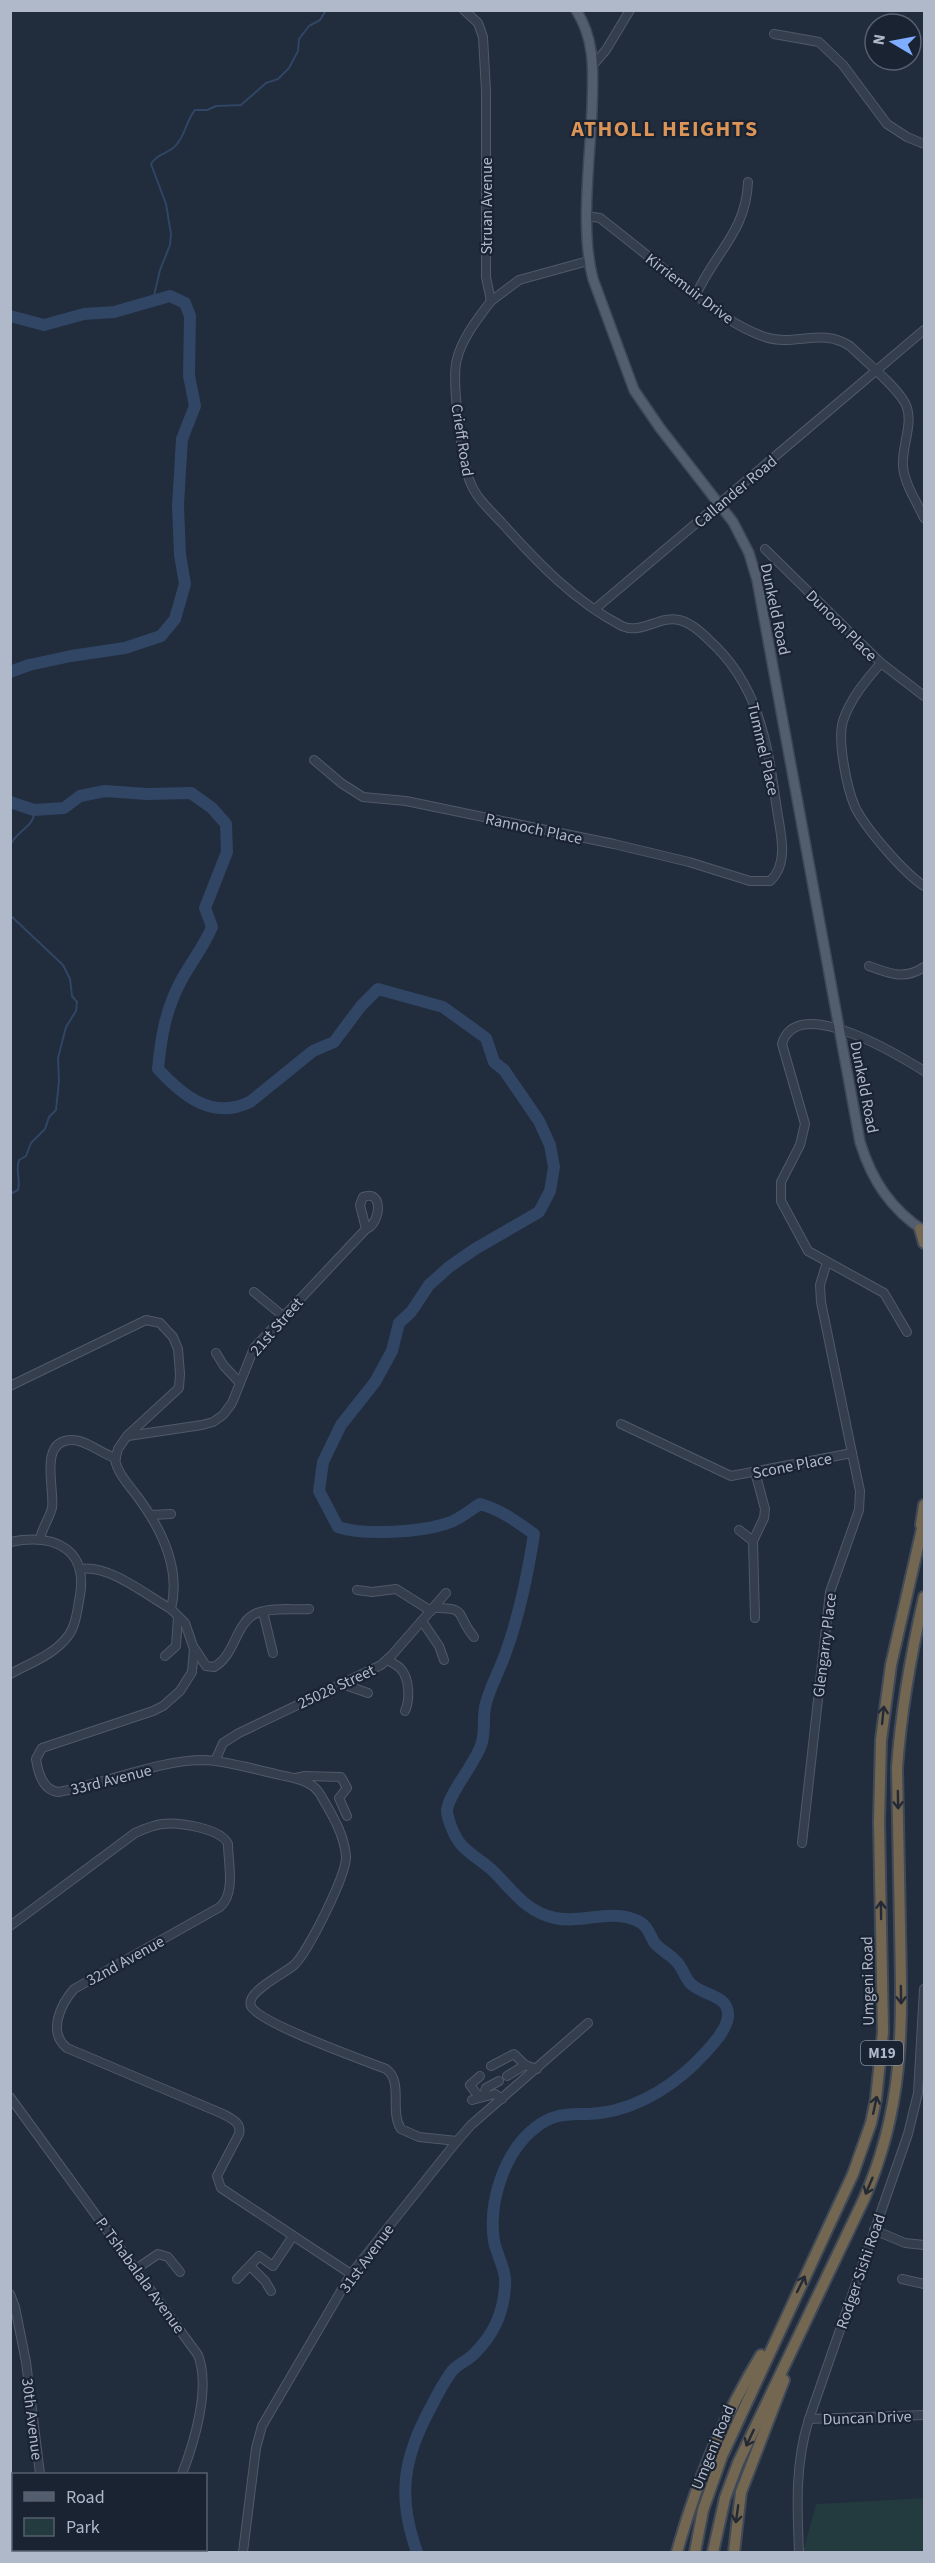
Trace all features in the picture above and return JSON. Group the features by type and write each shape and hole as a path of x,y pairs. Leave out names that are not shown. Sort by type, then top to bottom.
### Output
{"highway":[{"path":"922,1230 924,1243"},
{"path":"910,1578 924,1505"},
{"name":"Umgeni Road","path":"695,2553 704,2510 722,2456 853,2174 871,2123 876,2099 883,2032 879,1822 881,1740 891,1665 924,1520"},
{"name":"Umgeni Road","path":"713,2553 725,2498 738,2463 878,2164 891,2122 898,2084 902,2037 897,1768 903,1700 924,1597"},
{"path":"909,1666 924,1628"},
{"path":"734,2553 738,2509 749,2469 832,2263"},
{"path":"677,2553 698,2485 717,2439 787,2312"}],"main road":[{"name":"Dunkeld Road","path":"576,10 589,37 593,65 587,216 588,261 634,390 660,428 720,504 749,553 757,580 856,1124 867,1165 886,1198 922,1230"}],"street":[{"name":"Struan Avenue","path":"464,10 478,23 483,36 486,91 486,277 492,301"},
{"path":"593,65 606,50 630,10"},
{"path":"774,34 819,42 843,65 887,124 907,137 924,144"},
{"path":"696,295 742,218 747,201 748,182"},
{"name":"Kirriemuir Drive","path":"587,216 600,218 724,316 765,338 785,340 819,336 843,341 900,395 908,411 903,468 924,518"},
{"path":"492,301 506,287 519,280 588,261"},
{"name":"Crieff Road","path":"492,301 460,349 455,366 460,429 468,478 479,498 540,564 561,584 595,609"},
{"name":"Callander Road","path":"595,609 924,330"},
{"name":"Dunoon Place","path":"765,549 881,663 924,696"},
{"name":"Tummel Place","path":"595,609 628,628 673,619 687,622 722,652 745,682 759,717 765,741 782,849 779,870 770,880 762,882"},
{"path":"881,663 863,684 843,720 841,736 845,763 853,801 859,813 900,865 924,886"},
{"name":"Rannoch Place","path":"314,760 341,783 363,797 406,801 614,844 703,866 750,881 762,882"},
{"path":"869,966 887,973 905,976 924,967"},
{"path":"907,1332 884,1293 814,1256 804,1246 780,1195 781,1182 801,1145 805,1124 782,1044 786,1034 801,1025 818,1025 839,1029 886,1047 924,1071"},
{"name":"21st Street","path":"127,1436 202,1425 218,1420 232,1403 251,1353 366,1229"},
{"name":"Scone Place","path":"621,1424 727,1475 755,1472 852,1453 821,1302 820,1285 827,1262"},
{"path":"254,1292 283,1316"},
{"path":"10,1386 146,1320 157,1321 166,1329 176,1343 180,1384 177,1391 127,1436 116,1458 117,1468 151,1515 167,1550 173,1594 171,1609"},
{"path":"216,1353 224,1366 240,1383"},
{"path":"40,1539 51,1509 50,1459 62,1443 68,1440 81,1441 100,1453 116,1458"},
{"name":"Glengarry Place","path":"802,1843 830,1592 854,1525 860,1500 852,1453"},
{"path":"755,1472 765,1515 753,1541 755,1618"},
{"path":"151,1515 171,1515"},
{"path":"739,1530 753,1541"},
{"path":"10,1542 40,1539 64,1547 71,1553 80,1569 82,1589 76,1616 68,1636 50,1653 10,1674"},
{"path":"80,1569 104,1570 171,1609 185,1623 194,1649 206,1666 214,1667 225,1659 249,1619 263,1612 309,1609"},
{"path":"357,1590 372,1592 396,1589 432,1610 454,1608 459,1612 474,1637"},
{"name":"25028 Street","path":"215,1761 223,1743 239,1733 387,1660 446,1593"},
{"path":"263,1612 273,1653"},
{"path":"165,1656 176,1646 178,1617"},
{"path":"422,1621 440,1646 444,1660"},
{"name":"33rd Avenue","path":"194,1649 192,1672 180,1690 164,1706 42,1748 37,1754 37,1765 46,1787 58,1792 183,1762 215,1761 312,1785 319,1793 344,1841 345,1866 306,1952 285,1973 254,1993 250,2003 252,2008 288,2029 386,2069 394,2079 396,2120 400,2129 419,2137 457,2140"},
{"path":"387,1660 400,1668 405,1678 408,1704 405,1711"},
{"path":"342,1684 368,1694"},
{"path":"294,1779 305,1776 341,1777 347,1788 339,1798 346,1816"},
{"name":"32nd Avenue","path":"10,1926 135,1833 150,1827 177,1824 216,1832 224,1837 228,1844 229,1890 227,1900 220,1907 74,1989 60,2012 58,2032 60,2041 67,2048 223,2114 236,2122 240,2128 239,2134 219,2172 218,2184 221,2188 351,2274"},
{"name":"Rodger Sishi Road","path":"799,2553 797,2477 800,2451 874,2230 904,2149 915,2109 924,1989"},
{"name":"31st Avenue","path":"243,2553 260,2433 351,2274 457,2140 588,2023"},
{"path":"491,2066 514,2054 525,2064 537,2069"},
{"path":"507,2076 525,2064"},
{"path":"478,2098 470,2085 480,2076"},
{"path":"478,2098 486,2088 499,2081"},
{"path":"478,2098 495,2094 502,2099"},
{"name":"P. Tshabalala Avenue","path":"10,2097 198,2355 202,2368 196,2430 183,2473"},
{"path":"874,2230 904,2242 924,2245"},
{"path":"237,2280 260,2256 273,2266 293,2236"},
{"path":"136,2269 158,2254 168,2256 180,2272"},
{"path":"250,2266 265,2281 271,2291"},
{"path":"902,2279 924,2284"},
{"name":"30th Avenue","path":"10,2294 15,2307 26,2362 40,2473"},
{"name":"Duncan Drive","path":"809,2419 924,2415"}],"green space":[{"path":"924,2498 924,2552 803,2552 816,2504"}],"waterway":[{"path":"153,300 160,270 170,245 171,234 166,204 151,164 157,157 177,144 195,110 241,105 266,83 278,79 289,68 298,51 299,39 309,26 320,20 326,10"},
{"path":"10,316 44,325 84,314 114,312 170,296 185,303 190,316 189,376 195,406 182,439 178,505 180,555 185,584 175,619 161,636 125,648 71,656 29,665 10,672"},
{"path":"10,802 34,810 64,808 80,796 105,791 147,794 191,793 212,808 226,824 227,852 205,908 212,927 176,990 165,1022 161,1045 158,1069 188,1096 211,1107 236,1107 250,1102 313,1051 334,1042 361,1006 378,989 443,1007 486,1038 494,1062 504,1070 539,1121 550,1145 554,1167 550,1191 539,1212 475,1249 449,1267 429,1285 411,1312 399,1323 392,1351 375,1382 341,1425 323,1462 319,1491 338,1527 349,1530 393,1532 424,1529 456,1520 480,1504 515,1520 534,1534 516,1621 485,1707 482,1742 447,1810 451,1826 462,1846 491,1869 535,1911 565,1919 628,1917 644,1925 656,1945 677,1962 690,1983 725,2004 728,2017 722,2031 706,2052 684,2073 658,2092 630,2106 615,2110 551,2118 535,2128 515,2150 501,2179 494,2211 494,2241 505,2281 504,2297 496,2324 481,2347 454,2369 446,2380 414,2443 409,2461 405,2495 417,2552"},
{"path":"10,846 16,836 32,821 34,810"},
{"path":"10,915 63,965 70,979 72,996 77,1002 76,1011 66,1027 58,1058 59,1081 56,1110 49,1117 45,1129 31,1143 26,1156 19,1160 18,1190 10,1194"}],"district":[{"name":"ATHOLL HEIGHTS","path":"665,128"}]}
